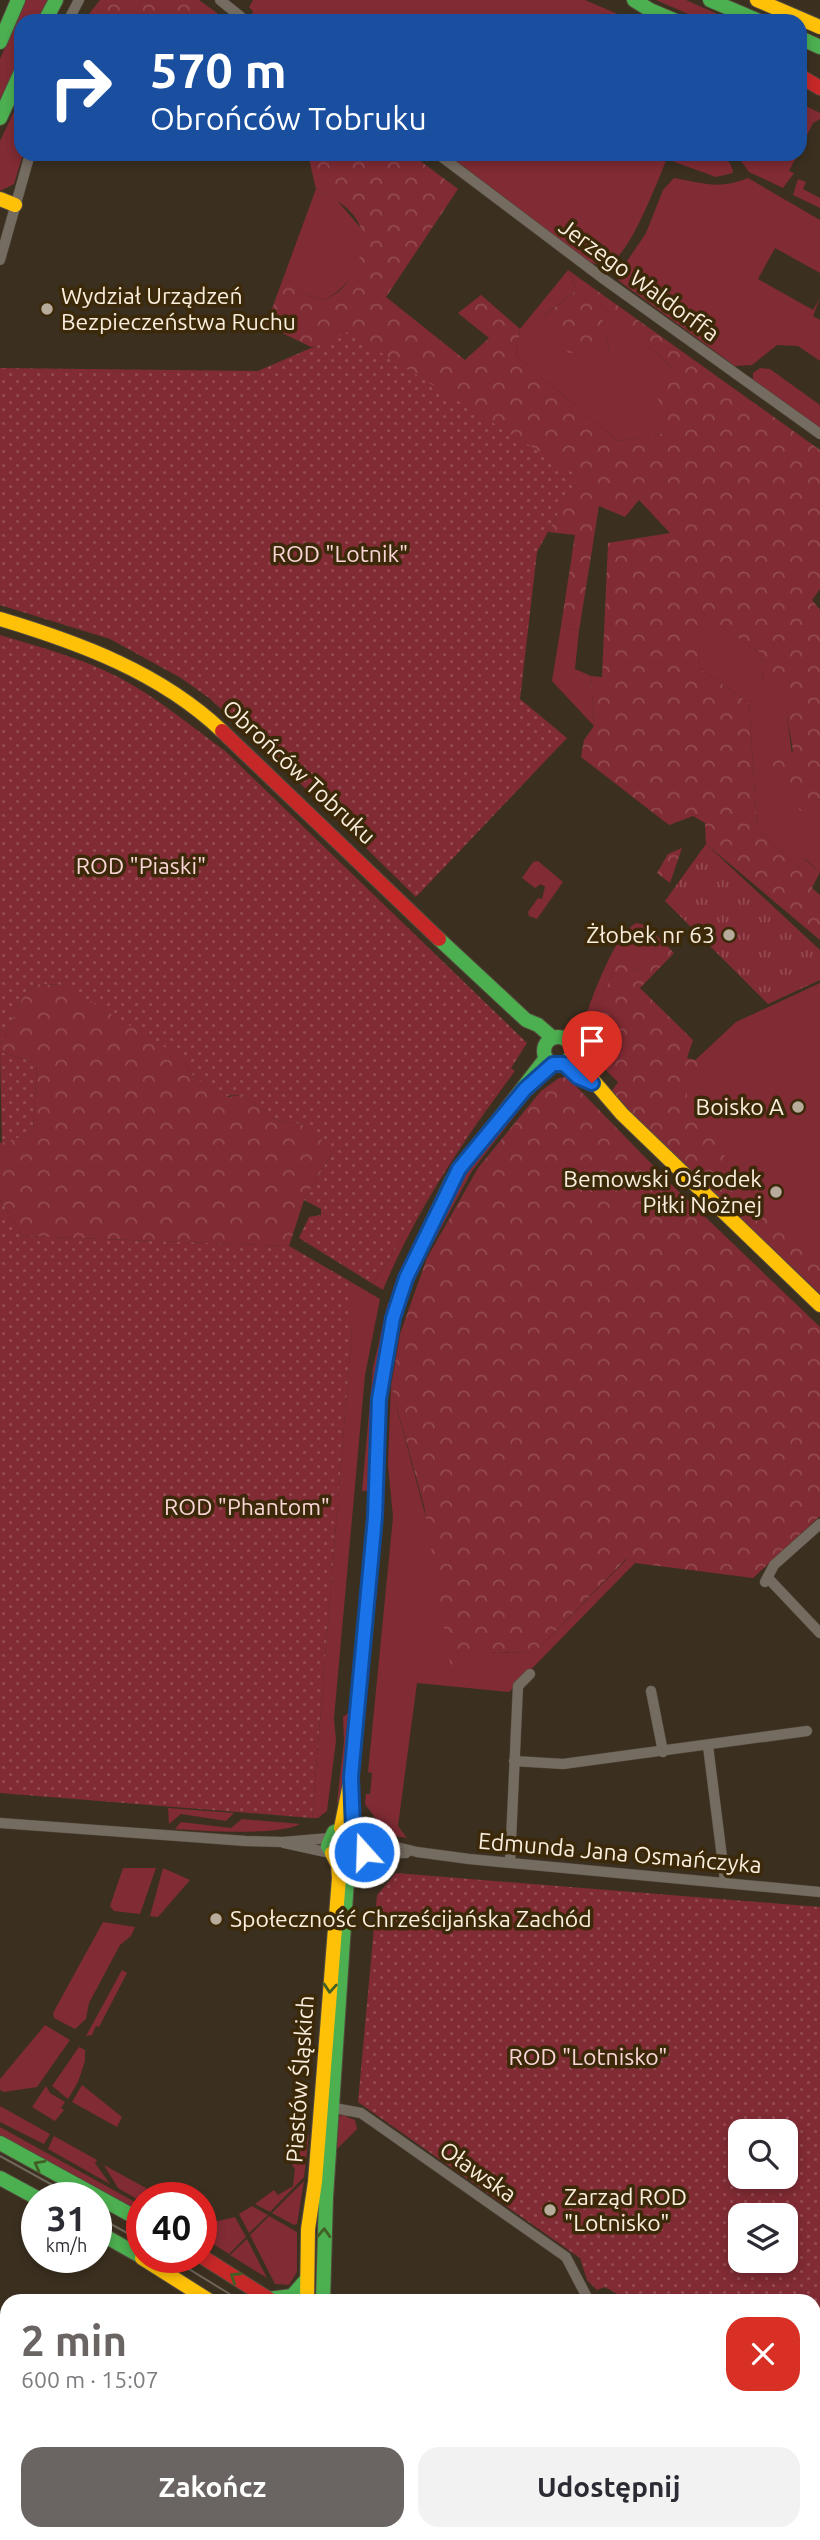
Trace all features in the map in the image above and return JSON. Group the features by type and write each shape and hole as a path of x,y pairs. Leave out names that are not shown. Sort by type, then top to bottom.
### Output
{"main road":[{"path":"0,42 18,0"},
{"path":"623,0 659,14"},
{"path":"634,0 650,10"},
{"path":"710,0 743,14"},
{"path":"757,0 790,14"},
{"path":"0,118 14,87"},
{"path":"0,199 15,205"},
{"name":"Obrońców Tobruku","path":"0,619 96,650 150,676 202,712 526,1020 538,1025 555,1054 592,1083 820,1305"},
{"name":"Piastów Śląskich","path":"307,2294 310,2207 327,2106 346,1906 346,1846 351,1777 376,1506 379,1399 393,1318 406,1278 452,1180 465,1159 555,1054"},
{"name":"Piastów Śląskich","path":"323,2294 327,2106"},
{"path":"0,2143 126,2212"},
{"path":"0,2178 21,2189"},
{"path":"217,2266 261,2294"},
{"path":"167,2273 200,2294"},
{"path":"295,2294 307,2278"}],"street":[{"path":"220,0 237,14"},
{"path":"0,260 28,161"},
{"name":"Jerzego Waldorffa","path":"447,161 604,280 820,434"},
{"path":"819,1527 774,1565 767,1580 820,1633"},
{"path":"510,1863 518,1686 530,1674"},
{"path":"651,1691 663,1752"},
{"path":"514,1761 563,1764 807,1731"},
{"path":"708,1746 725,1881"},
{"name":"Edmunda Jana Osmańczyka","path":"0,1823 346,1846 820,1892"},
{"name":"Oławska","path":"327,2106 361,2113 566,2258 585,2294"}],"green space":[{"path":"26,0 48,0 41,14 20,14"},
{"path":"100,0 199,0 218,14 89,14"},
{"path":"253,0 585,0 618,14 252,14 253,11 249,7"},
{"path":"656,0 686,0 717,14 688,14"},
{"path":"14,27 14,71 0,102 0,59"},
{"path":"807,106 820,113 820,119 813,123 807,135"},
{"path":"14,112 14,161 21,161 14,184 0,191 0,141"},
{"path":"310,161 420,161 458,189 386,297 465,360 489,338 458,313 481,295 520,329 516,356 618,441 671,432 659,414 657,379 672,367 599,303 609,350 568,353 542,317 577,290 568,270 820,450 820,589 812,600 820,610 820,798 800,811 771,762 793,751 787,716 788,697 763,682 761,653 701,613 699,668 749,703 757,828 798,868 804,859 820,872 812,888 820,895 820,940 706,844 705,823 693,816 669,825 581,757 584,740 594,726 591,676 602,677 608,543 670,533 639,500 625,517 599,506 579,631 561,626 575,535 548,532 577,476 325,344 311,347 266,325 284,276 304,294 324,300 345,284 360,255 363,243 358,221 341,203 316,189"},
{"path":"456,161 666,161 644,212 620,254 607,264 591,263"},
{"path":"672,161 728,161 733,173 716,177"},
{"path":"741,161 794,161 789,171 794,173 783,188 749,172"},
{"path":"674,178 719,185 748,178 820,220 820,273 775,248 758,279 813,310 820,298 813,316 820,320 820,361 798,346 777,345 752,365 735,366 619,281 617,276 646,233 663,190"},
{"path":"798,179 806,182 803,189 820,198 820,208 793,195"},
{"path":"316,189 336,199 365,233 362,254 354,272 341,288 324,300 304,294 284,276"},
{"path":"568,270 577,290 543,316 609,349 598,302 672,367 657,380 672,432 618,441 516,356 520,329"},
{"name":"ROD \"Lotnik\"","path":"348,332 578,476 537,552 520,699 567,738 416,897 262,746 209,698 181,678 110,639 0,605 0,368 258,371"},
{"path":"760,368 770,369 820,405 820,428 753,380 753,373"},
{"path":"700,612 761,653 763,682 789,697 787,716 799,810 820,798 820,872 805,859 798,868 757,828 749,703 699,668"},
{"path":"561,626 579,631 575,669 591,676 594,726 552,681"},
{"name":"ROD \"Piaski\"","path":"0,635 75,659 118,677 159,702 225,751 527,1043 373,1284 299,1238 309,1217 321,1215 321,1209 304,1200 334,1150 301,1124 277,1120 241,1095 223,1096 194,1077 181,1057 64,985 37,984 26,991 0,1045"},
{"path":"706,844 820,950 820,980 768,1004 665,901"},
{"path":"682,848 670,883 657,873 668,854"},
{"path":"538,861 563,882 537,919 529,916 528,912 538,898 542,899 545,887 541,884 535,888 522,878 533,862"},
{"path":"636,923 646,925 663,942 635,970 620,958 591,1021 591,1037 583,1023 598,984 619,941"},
{"path":"663,942 674,953 640,988 693,1040 687,1058 699,1061 700,1079 685,1083 689,1105 749,1191 787,1236 820,1267 820,1294 610,1094 618,1082 590,1055 591,1021 620,957 635,970"},
{"name":"Bemowski Ośrodek Piłki Nożnej","path":"820,983 820,1276 644,1108 736,1022"},
{"path":"37,984 64,985 91,999 181,1057 194,1077 229,1097 241,1095 277,1120 301,1124 331,1145 334,1150 304,1200 289,1246 23,1236 0,1200 0,1143 33,1133 37,1063 0,1052 0,1045 26,991"},
{"path":"0,1052 37,1063 33,1133 2,1143"},
{"path":"511,1068 515,1071 460,1149 426,1204 383,1290 373,1284"},
{"path":"567,1077 674,1187 820,1327 820,1516 753,1578 635,1563 626,1559 535,1652 480,1653 451,1668 424,1506 391,1386 400,1334 427,1258 478,1168 541,1091 559,1078"},
{"path":"540,1083 472,1171 410,1285 457,1181 513,1111"},
{"name":"ROD \"Phantom\"","path":"0,1200 23,1236 289,1246 346,1279 352,1286 352,1329 312,1818 0,1793"},
{"path":"346,1279 380,1299 365,1375 334,1718 336,1741 327,1811 318,1818 312,1818 352,1329 352,1287"},
{"path":"388,1302 390,1306 372,1491 362,1491 373,1368"},
{"path":"391,1386 464,1660 480,1653 535,1652 627,1559 635,1563 509,1692 417,1683 398,1826 407,1838 388,1835 365,1804 366,1794 370,1794 372,1773 368,1772 393,1517 388,1465"},
{"path":"353,1709 341,1804 337,1803 344,1741 343,1717"},
{"path":"168,1808 234,1813 226,1821 181,1814 169,1824"},
{"path":"242,1819 300,1824 289,1828 258,1831 175,1829 181,1822 231,1828"},
{"path":"123,1868 156,1868 140,1914 114,1911 110,1906"},
{"path":"163,1868 190,1880 158,1917 150,1916"},
{"name":"ROD \"Lotnisko\"","path":"396,1873 820,1907 820,2294 617,2294 605,2287 597,2290 587,2280 580,2258 358,2102 377,1895"},
{"path":"103,1922 135,1927 131,1936 120,1945 89,2003 86,2019 75,2029 54,2018 53,2013"},
{"path":"122,1970 127,1973 99,2027 96,2026 92,2035 86,2036"},
{"path":"45,2025 70,2040 37,2087 4,2092 0,2090 0,2079"},
{"path":"79,2047 85,2050 85,2061 78,2082 68,2099 52,2086"},
{"path":"82,2085 122,2117 117,2127 72,2102"},
{"path":"46,2086 50,2093 65,2102 61,2108 64,2110 55,2121 32,2107"},
{"path":"0,2106 50,2134 44,2144 0,2122"},
{"path":"347,2114 347,2117 355,2120 357,2129 337,2149 329,2271 330,2203 337,2121 340,2116"},
{"path":"0,2127 99,2182 83,2182 0,2136"},
{"path":"309,2134 304,2177 270,2212 255,2204 274,2190 278,2195 293,2186 295,2168 292,2166"},
{"path":"54,2136 97,2160 95,2163 109,2182 106,2182 48,2149"},
{"path":"104,2165 135,2182 126,2182 126,2193 118,2188"},
{"path":"304,2181 297,2224 294,2225 272,2213"},
{"path":"112,2189 126,2197 126,2206 112,2198"},
{"path":"252,2206 268,2215 249,2233 239,2214"},
{"path":"269,2216 297,2232 297,2272 289,2285 275,2284 250,2235"},
{"path":"235,2217 246,2237 229,2254 217,2246 218,2221"},
{"path":"247,2239 267,2278 230,2255"}],"tram line":[{"path":"0,2156 47,2182"},
{"path":"112,2225 126,2232"},
{"path":"195,2273 230,2294"}],"traffic: fast":[{"path":"0,42 18,0"},
{"path":"49,14 56,0"},
{"path":"634,0 650,10"},
{"path":"710,0 743,14"},
{"path":"650,10 659,14"},
{"path":"807,41 820,47"},
{"path":"0,118 14,87"},
{"path":"439,939 526,1020 538,1025 553,1038"},
{"path":"558,1037 568,1041 572,1051 568,1061 558,1065 548,1061 544,1051 548,1041 558,1037"},
{"path":"369,1583 375,1517 379,1399 393,1318 406,1278 452,1180 546,1058"},
{"path":"323,2294 326,2197 347,1880 351,1866 365,1846 363,1836 348,1827 334,1832 328,1846 332,1853"},
{"path":"0,2143 126,2212"},
{"path":"0,2178 21,2189"},
{"path":"112,2240 126,2248"},
{"path":"294,2294 307,2279"}],"traffic: slow":[{"path":"757,0 790,14"},
{"path":"807,21 820,27"},
{"path":"0,199 15,205"},
{"path":"0,619 60,638 146,676 173,692 222,731"},
{"path":"572,1056 622,1114 820,1305"},
{"path":"341,1828 351,1778 369,1583"},
{"path":"307,2294 308,2229 315,2182 339,1878 338,1865 332,1853"},
{"path":"166,2273 199,2294"}],"traffic: jam":[{"path":"807,80 820,88"},
{"path":"222,731 439,939"},
{"path":"217,2266 261,2294"}],"place":[{"name":"Wydział Urządzeń Bezpieczeństwa Ruchu","path":"47,309"},
{"name":"Żłobek nr 63","path":"729,935"},
{"name":"Boisko A","path":"798,1107"},
{"name":"Bemowski Ośrodek Piłki Nożnej","path":"776,1192"},
{"name":"Społeczność Chrześcijańska Zachód","path":"216,1919"},
{"name":"Zarząd ROD \"Lotnisko\"","path":"550,2210"}],"route":[{"path":"364,1852 363,1837 353,1829 354,1796 351,1777 375,1517 379,1399 384,1356 393,1318 406,1278 438,1207 465,1159 525,1089 540,1079 553,1064 564,1064 578,1077 592,1083"}]}
